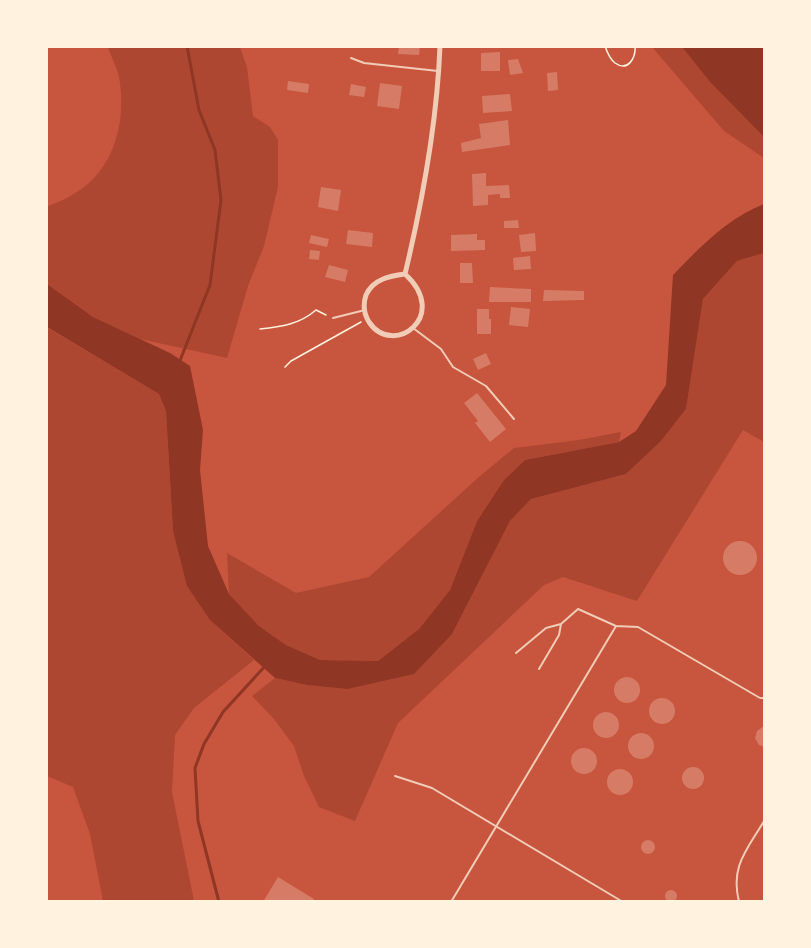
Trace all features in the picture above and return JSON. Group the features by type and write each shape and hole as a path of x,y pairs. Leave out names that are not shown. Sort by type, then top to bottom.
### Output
{"street":[{"path":"405,274 428,175 435,125 440,46"},
{"path":"405,274 414,285 423,304 422,315 413,328 404,334 391,335 378,331 367,318 366,296 381,279 405,274"}],"lane":[{"path":"351,58 364,63 438,71"},
{"path":"333,318 365,310"},
{"path":"413,328 441,350 453,367 486,386 514,419"},
{"path":"516,653 546,628 561,624 578,609 616,626 638,627 765,700"},
{"path":"539,669 559,635 561,624"},
{"path":"451,902 616,626"},
{"path":"395,776 432,788 623,902"},
{"path":"739,902 735,888 737,867 765,821"}],"path":[{"path":"605,46 613,62 621,65 633,60 635,46"},
{"path":"260,329 306,319 316,310 333,318"},
{"path":"285,367 304,353 367,318"}],"shaded area":[{"path":"108,47 240,47 247,67 253,116 270,127 278,140 278,187 264,246 248,286 227,358 140,339 93,317 47,284 46,207 72,195 98,173 114,144 119,128 121,94 119,77"},
{"path":"652,47 682,47 710,82 764,137 764,158 724,131"},
{"path":"682,47 762,47 764,50 764,137 710,82"},
{"path":"764,204 764,253 737,261 703,299 686,409 661,441 626,474 531,499 510,521 452,634 414,674 347,689 307,685 275,678 210,620 187,586 173,531 166,411 159,394 47,327 47,284 93,317 170,353 190,366 203,430 200,470 208,546 229,594 259,626 286,645 320,660 378,661 419,629 450,590 477,521 504,480 525,460 619,442 636,431 666,385 673,275 727,225"},
{"path":"764,253 764,442 743,430 637,601 563,577 544,585 398,723 355,821 319,807 304,776 294,746 274,719 252,696 275,678 307,685 347,689 452,634 510,521 531,499 626,474 661,441 686,409 703,299 737,261"},
{"path":"46,327 159,394 166,411 173,531 210,620 254,660 194,708 175,735 172,792 194,901 103,901 90,834 73,787 47,776"},
{"path":"621,432 619,442 525,460 504,480 477,521 450,590 419,629 378,661 320,660 286,645 259,626 229,594 227,553 296,593 369,577 514,448"}],"building":[{"path":"399,46 420,46 419,55 398,54"},
{"path":"500,52 500,71 481,71 481,53"},
{"path":"518,59 523,73 510,75 508,60"},
{"path":"557,72 558,90 548,91 547,73"},
{"path":"288,81 309,84 308,93 287,90"},
{"path":"380,83 402,86 399,109 377,106"},
{"path":"351,84 366,87 364,97 349,95"},
{"path":"510,94 512,111 483,113 482,96"},
{"path":"508,120 510,145 462,152 461,143 481,138 479,124"},
{"path":"486,173 486,186 509,185 510,198 500,198 500,194 488,195 488,205 473,206 472,174"},
{"path":"321,187 341,190 338,211 318,207"},
{"path":"518,220 519,228 504,228 504,221"},
{"path":"348,230 373,233 372,247 346,244"},
{"path":"535,233 536,251 521,252 519,235"},
{"path":"477,234 477,240 485,240 485,250 451,251 451,235"},
{"path":"311,235 329,239 327,247 309,243"},
{"path":"310,250 320,251 319,260 309,259"},
{"path":"530,256 531,269 514,270 513,258"},
{"path":"460,263 472,263 473,283 460,283"},
{"path":"329,265 348,270 345,282 325,277"},
{"path":"490,287 531,289 531,302 489,302"},
{"path":"544,290 584,291 584,300 543,301"},
{"path":"511,307 530,309 528,327 509,325"},
{"path":"477,309 489,309 491,334 477,334"},
{"path":"486,353 491,364 478,370 473,359"},
{"path":"477,393 506,429 490,442 475,423 478,421 464,403"},
{"path":"740,541 752,546 757,558 752,570 740,575 728,570 723,558 728,546"},
{"path":"627,677 636,681 640,690 636,699 627,703 618,699 614,690 618,681"},
{"path":"662,698 671,702 675,711 671,720 662,724 653,720 649,711 653,702"},
{"path":"606,712 615,716 619,725 615,734 606,738 597,734 593,725 597,716"},
{"path":"764,726 764,747 759,745 755,738 757,731"},
{"path":"641,733 650,737 654,746 650,755 641,759 632,755 628,746 632,737"},
{"path":"584,748 593,752 597,761 593,770 584,774 575,770 571,761 575,752"},
{"path":"693,767 701,770 704,778 701,786 693,789 685,786 682,778 685,770"},
{"path":"620,769 629,773 633,782 629,791 620,795 611,791 607,782 611,773"},
{"path":"648,840 653,842 655,847 653,852 648,854 643,852 641,847 643,842"},
{"path":"278,877 314,899 313,902 263,902"},
{"path":"673,890 677,896 673,902 669,902 665,894"}],"waterway":[{"path":"179,363 210,285 221,200 215,150 199,110 187,46"},
{"path":"219,902 198,821 195,768 204,744 223,712 266,665"}]}
